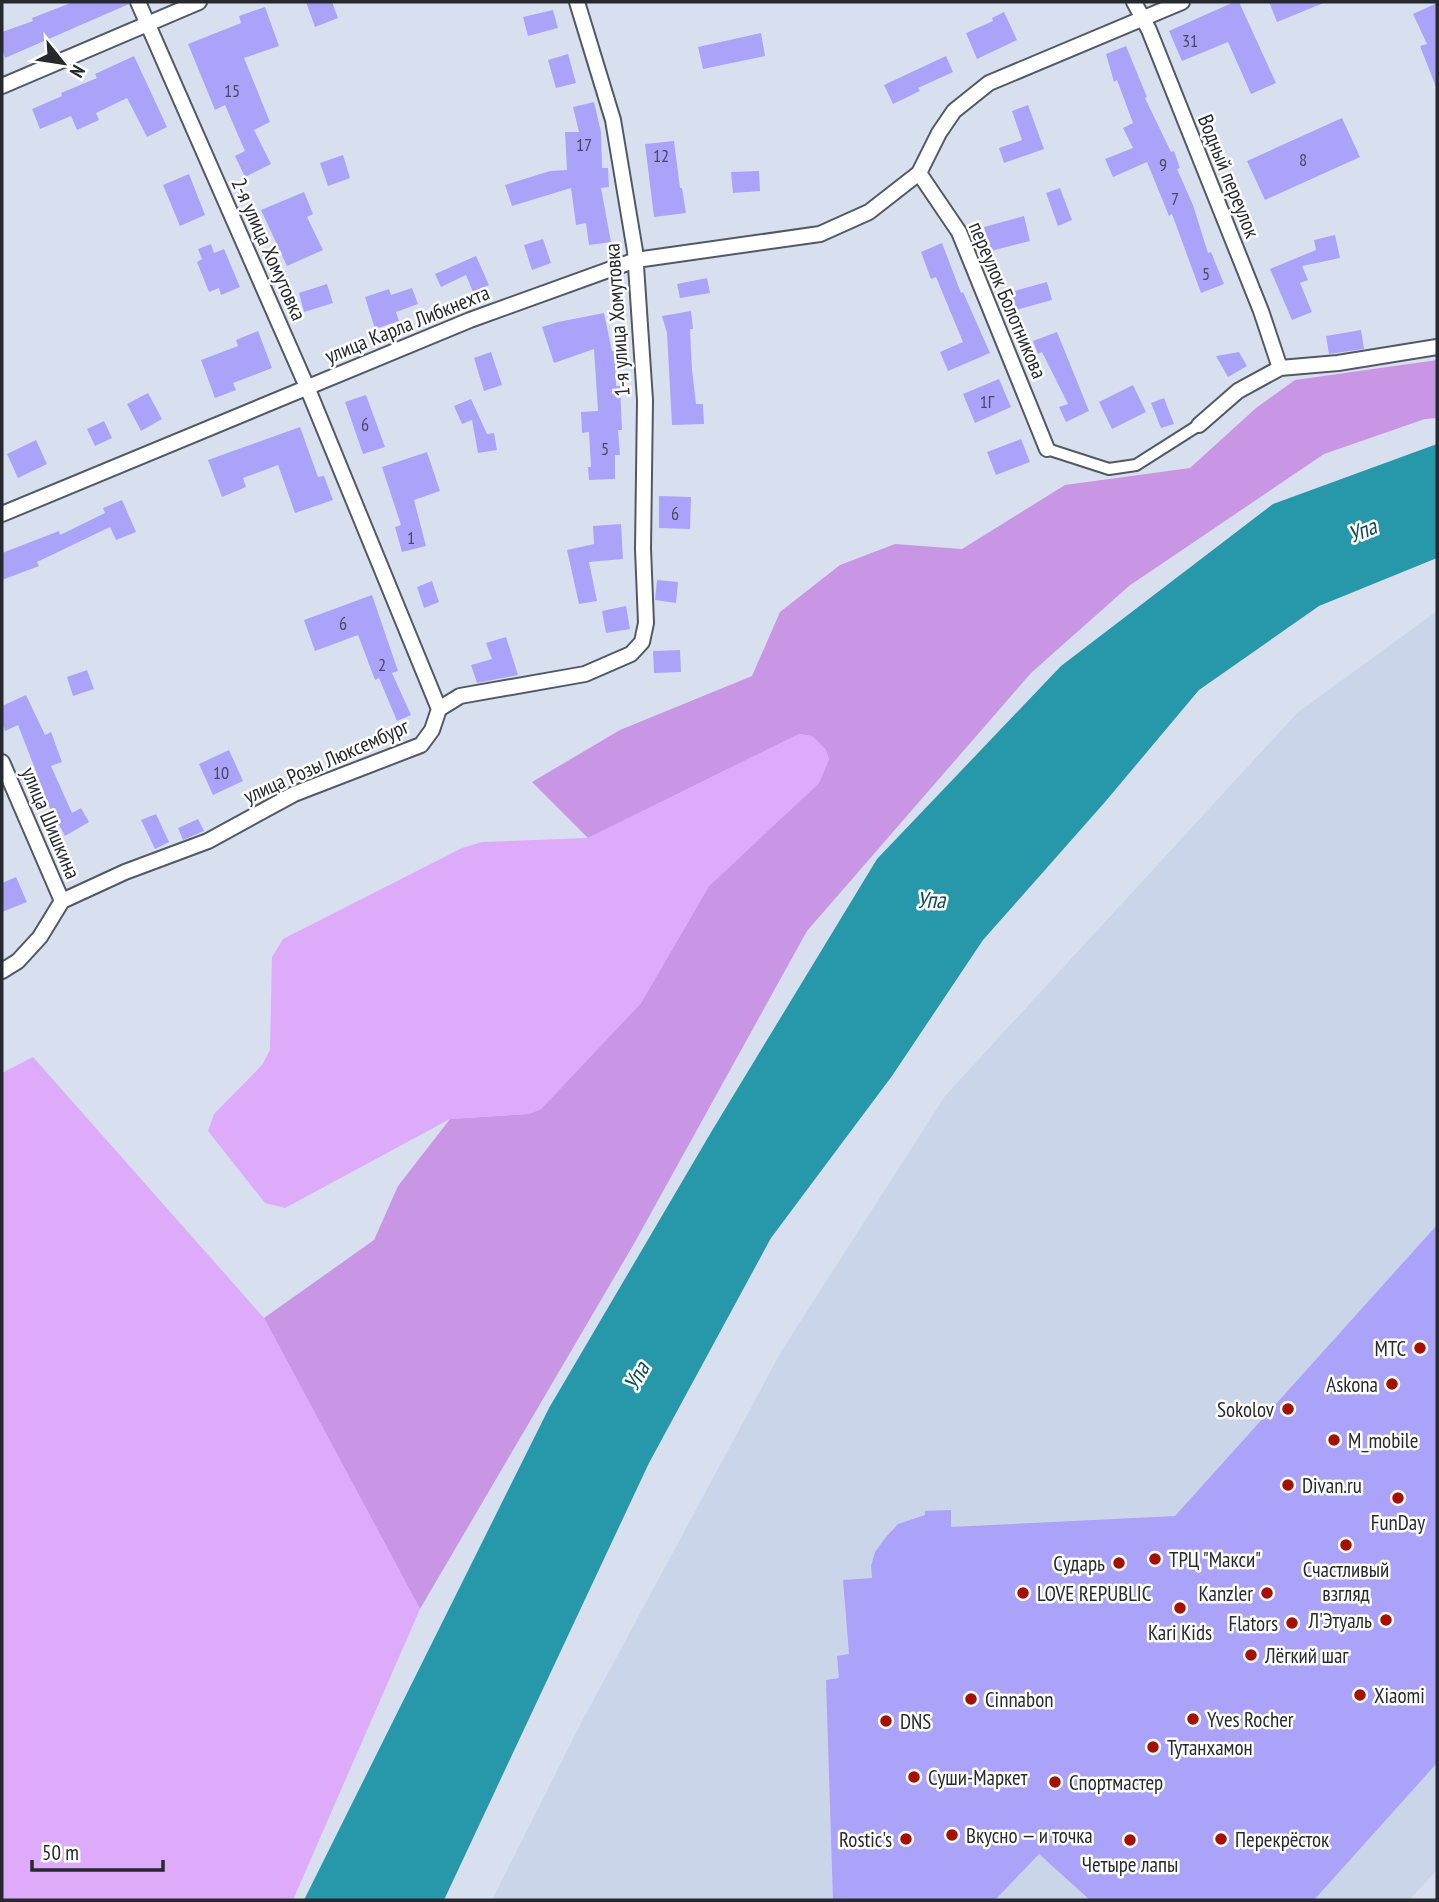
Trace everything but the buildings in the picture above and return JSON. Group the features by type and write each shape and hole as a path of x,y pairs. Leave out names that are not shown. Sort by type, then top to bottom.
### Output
{"street":[{"name":"2-я улица Хомутовка","path":"138,2 307,387 439,709"},
{"path":"2,86 199,2"},
{"name":"1-я улица Хомутовка","path":"439,709 460,696 585,674 631,654 642,642 646,622 643,549 645,400 636,260 613,120 577,2"},
{"name":"Водный переулок","path":"1134,2 1143,18 1261,311 1280,368"},
{"path":"919,173 939,133 954,111 989,83 1182,2"},
{"name":"улица Карла Либкнехта","path":"2,514 470,320 636,260 820,234 869,212 919,173"},
{"name":"переулок Болотникова","path":"919,173 959,232 1047,450"},
{"path":"1047,450 1109,468 1136,465 1199,425 1238,391 1280,368 1338,363 1437,347"},
{"name":"улица Розы Люксембург","path":"62,901 125,872 208,841 294,794 421,745 432,730 439,709"},
{"name":"улица Шишкина","path":"2,762 62,901"},
{"path":"2,971 18,961 40,937 62,901"}],"shaded area":[{"path":"1437,360 1437,418 1425,419 1324,454 1129,586 1031,673 807,931 635,1242 420,1609 264,1318 374,1240 398,1186 450,1119 529,1114 541,1109 641,1003 709,886 819,783 829,759 826,750 812,736 799,734 588,838 532,782 620,730 752,676 780,612 840,565 895,544 962,549 1065,485 1190,468 1256,408 1295,380"},
{"path":"1437,611 1437,1870 1409,1900 492,1900 581,1723 782,1350 945,1096 1297,713"},
{"path":"799,734 812,736 826,750 829,759 819,783 709,886 641,1003 541,1109 529,1114 450,1119 285,1208 265,1203 208,1131 214,1114 262,1065 270,1050 272,957 283,939 462,848 482,842 588,838"},
{"path":"33,1057 264,1318 420,1609 293,1900 2,1900 2,1073"}],"water":[{"name":"Упа","path":"1437,444 1437,558 1319,606 1199,690 983,940 892,1076 771,1238 649,1463 444,1900 304,1900 549,1408 713,1129 877,859 1061,666 1273,504"}],"place":[{"name":"МТС","path":"1420,1348"},
{"name":"Askona","path":"1392,1384"},
{"name":"Sokolov","path":"1288,1409"},
{"name":"M_mobile","path":"1334,1440"},
{"name":"Divan.ru","path":"1288,1485"},
{"name":"FunDay","path":"1398,1498"},
{"name":"Счастливый взгляд","path":"1346,1545"},
{"name":"ТРЦ \"Макси\"","path":"1155,1559"},
{"name":"Сударь","path":"1119,1563"},
{"name":"LOVE REPUBLIC","path":"1023,1593"},
{"name":"Kanzler","path":"1267,1593"},
{"name":"Kari Kids","path":"1180,1608"},
{"name":"Л'Этуаль","path":"1386,1620"},
{"name":"Flators","path":"1292,1623"},
{"name":"Лёгкий шаг","path":"1251,1655"},
{"name":"Xiaomi","path":"1360,1695"},
{"name":"Cinnabon","path":"971,1699"},
{"name":"Yves Rocher","path":"1193,1719"},
{"name":"DNS","path":"886,1721"},
{"name":"Тутанхамон","path":"1153,1747"},
{"name":"Суши-Маркет","path":"914,1777"},
{"name":"Спортмастер","path":"1055,1782"},
{"name":"Вкусно — и точка","path":"952,1835"},
{"name":"Rostic's","path":"906,1839"},
{"name":"Перекрёсток","path":"1221,1839"},
{"name":"Четыре лапы","path":"1130,1840"}]}
